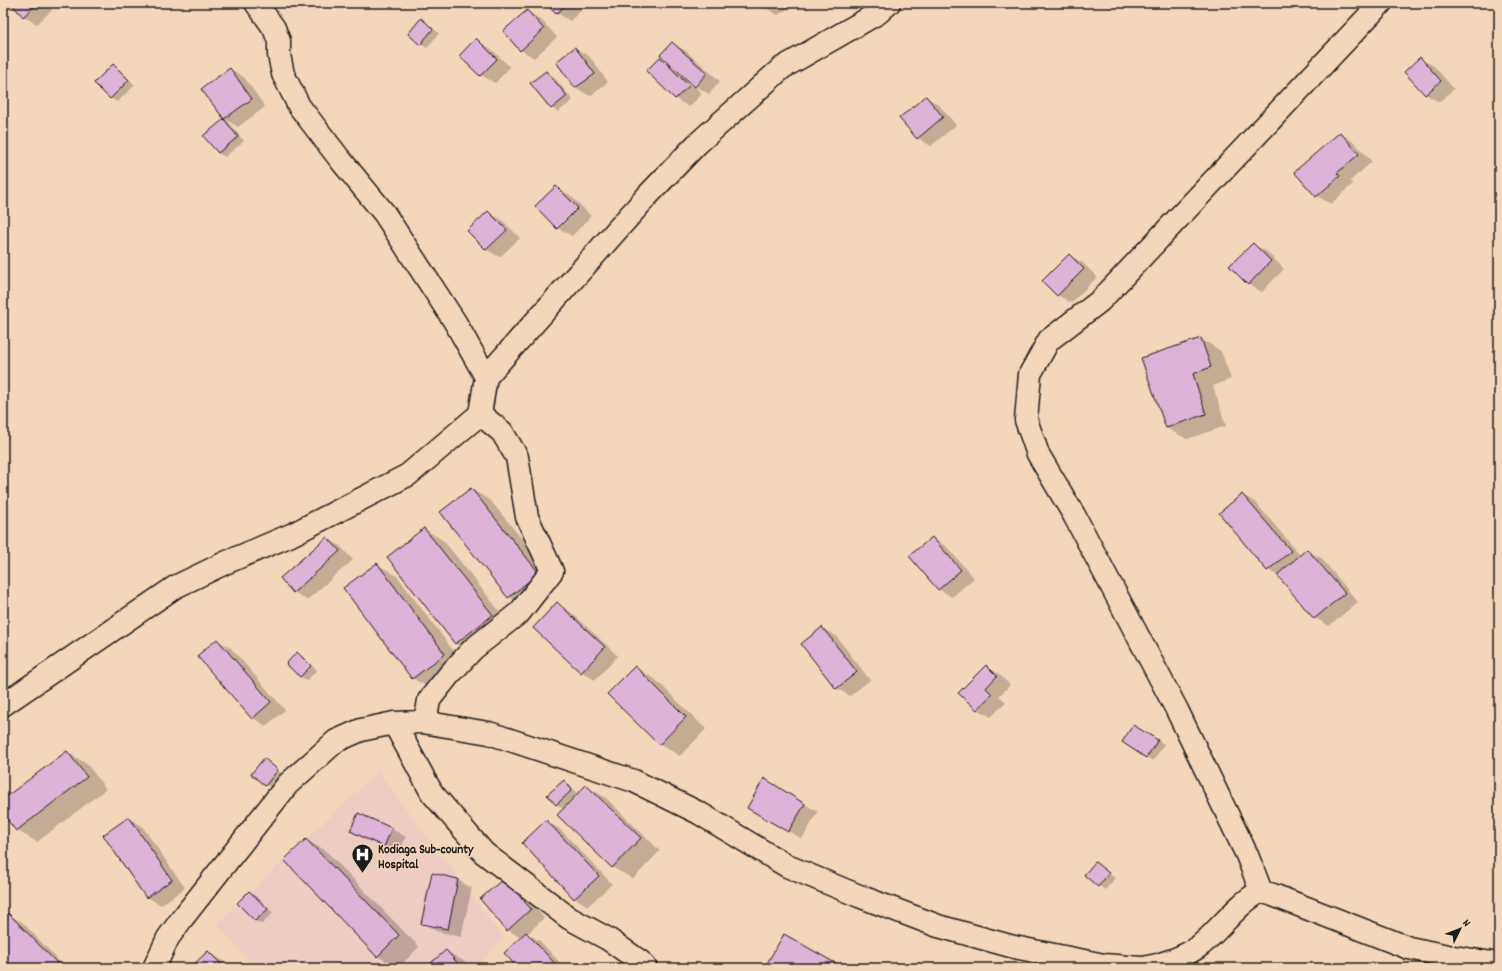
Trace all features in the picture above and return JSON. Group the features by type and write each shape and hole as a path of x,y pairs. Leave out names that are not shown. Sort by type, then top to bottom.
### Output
{"street":[{"path":"256,3 274,28 279,41 279,55 283,74 299,106 384,213 454,322 486,377"},
{"path":"3,705 175,587 225,562 291,535 408,475 480,414 486,377 650,194 697,144 782,68 878,13 889,3"},
{"path":"1260,891 1247,855 1176,710 1074,515 1038,454 1026,420 1030,374 1050,340 1100,301 1381,3"},
{"path":"422,722 427,712 429,700 449,675 473,649 520,612 552,571 527,517 517,458 502,432 480,414"},
{"path":"154,968 168,938 181,920 288,784 336,741 361,730 394,723 422,722 489,733 634,781 699,814 787,866 859,896 938,926 1014,947 1104,965 1142,968 1160,965 1201,945 1249,897 1260,891 1409,948 1499,964"},
{"path":"394,723 432,793 484,853 569,918 608,939 646,968"}],"shaded area":[{"name":"Kodiaga Sub-county Hospital","path":"378,772 504,938 474,968 255,968 217,924"}],"building":[{"path":"11,3 38,3 23,17"},
{"path":"545,3 568,3 556,14"},
{"path":"760,3 771,3 763,8"},
{"path":"527,10 544,29 520,51 503,31"},
{"path":"421,18 433,29 420,45 408,34"},
{"path":"476,38 497,59 480,76 459,56"},
{"path":"672,42 707,73 695,87 660,55"},
{"path":"575,47 595,74 575,88 556,62"},
{"path":"660,57 689,86 675,99 646,71"},
{"path":"1420,57 1441,81 1425,95 1404,72"},
{"path":"113,64 129,80 110,99 94,83"},
{"path":"230,68 252,99 224,119 201,89"},
{"path":"546,71 567,96 551,109 530,83"},
{"path":"926,96 943,117 917,139 899,118"},
{"path":"224,119 238,137 218,153 203,136"},
{"path":"1340,132 1359,154 1337,173 1340,176 1316,197 1294,172"},
{"path":"556,186 578,208 557,229 535,206"},
{"path":"488,211 507,230 486,250 467,231"},
{"path":"1253,243 1271,261 1248,285 1229,266"},
{"path":"1069,254 1084,269 1057,296 1042,281"},
{"path":"1201,338 1211,367 1193,374 1206,414 1166,428 1141,358"},
{"path":"471,488 539,573 508,598 440,512"},
{"path":"1242,494 1291,551 1267,571 1219,513"},
{"path":"424,528 493,615 455,644 387,557"},
{"path":"327,537 340,551 293,593 280,578"},
{"path":"932,537 961,570 938,590 909,556"},
{"path":"1307,549 1345,593 1314,619 1277,575"},
{"path":"377,563 445,654 412,679 343,588"},
{"path":"557,602 605,647 581,673 533,628"},
{"path":"822,627 857,672 836,689 801,644"},
{"path":"217,639 271,702 252,719 197,656"},
{"path":"297,652 311,666 300,677 286,664"},
{"path":"986,665 997,676 986,688 992,694 977,710 958,693"},
{"path":"635,666 686,717 659,745 607,694"},
{"path":"1133,725 1158,740 1146,758 1122,742"},
{"path":"67,751 87,777 16,831 3,814 3,799"},
{"path":"264,758 278,770 265,786 251,774"},
{"path":"764,778 805,804 788,832 747,808"},
{"path":"564,780 572,790 556,805 547,795"},
{"path":"586,785 641,838 612,868 557,815"},
{"path":"358,813 392,828 384,847 350,831"},
{"path":"129,817 172,880 146,898 103,835"},
{"path":"546,820 599,876 574,899 522,843"},
{"path":"306,839 399,935 377,957 284,860"},
{"path":"1095,862 1109,873 1098,887 1084,875"},
{"path":"432,873 458,879 448,929 421,924"},
{"path":"504,878 531,909 507,931 480,899"},
{"path":"249,891 268,909 255,921 237,903"},
{"path":"8,913 58,964 54,968 14,968 3,956 3,918"},
{"path":"526,932 559,968 518,968 504,953"},
{"path":"784,934 844,968 771,968 766,965"},
{"path":"446,950 462,968 425,968"},
{"path":"208,951 225,968 190,968"}],"place":[{"name":"Kodiaga Sub-county Hospital","path":"362,874"}]}
